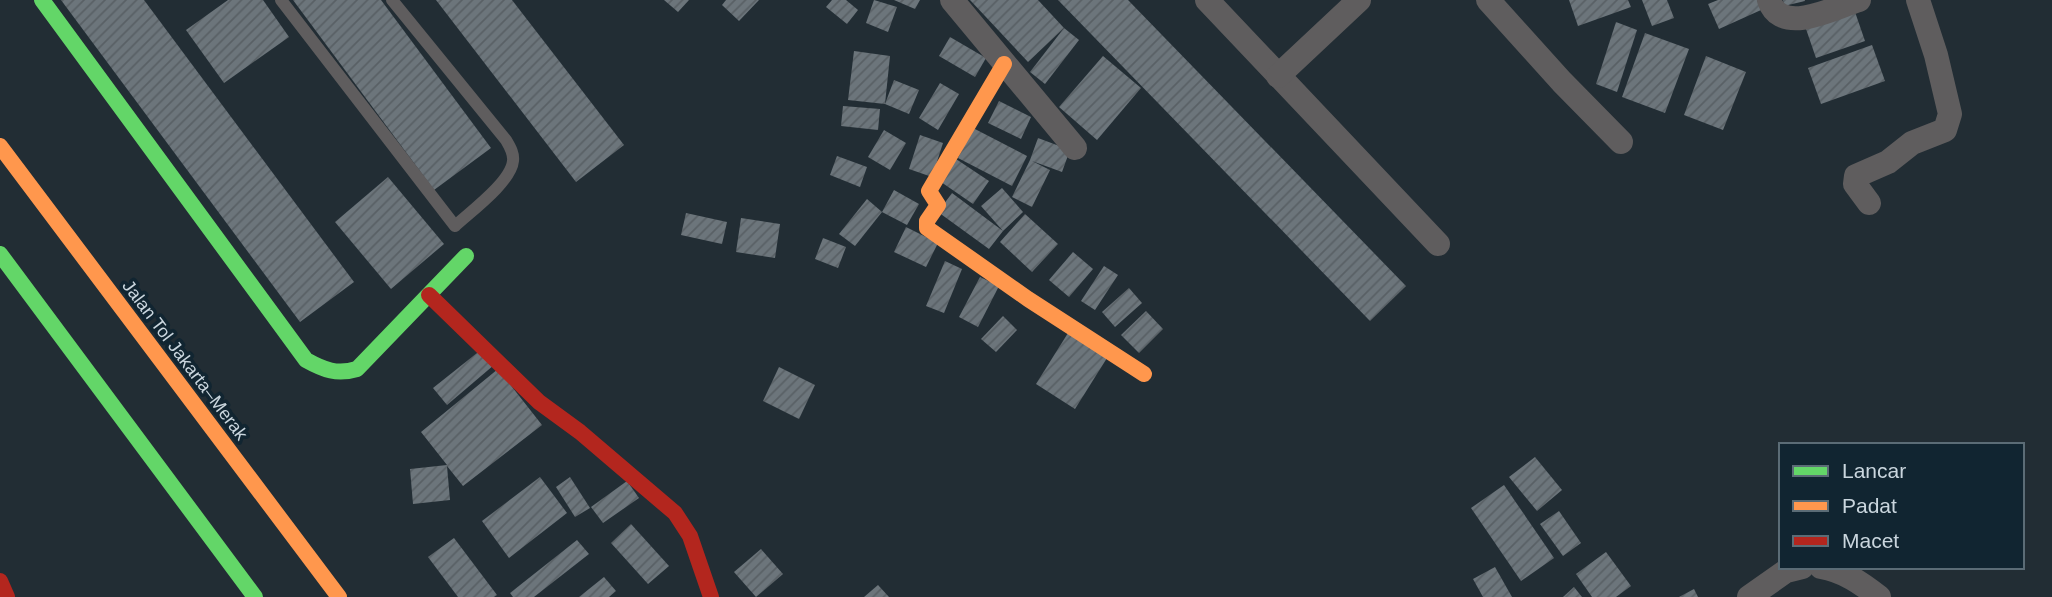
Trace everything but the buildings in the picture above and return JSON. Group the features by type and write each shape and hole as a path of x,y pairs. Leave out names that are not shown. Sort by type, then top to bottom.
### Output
{"main road":[{"path":"42,0 306,360 326,372 342,374 357,369 466,256"},
{"path":"1004,64 929,191 938,205 927,221 927,228 1028,299 1144,374"},
{"name":"Jalan Tol Jakarta–Merak","path":"0,146 339,597"},
{"path":"0,254 255,597"},
{"path":"429,295 539,402 588,439 675,513 690,536 711,597"},
{"path":"0,581 7,597"}],"street":[{"path":"952,0 1075,148"},
{"path":"1207,0 1438,244"},
{"path":"1278,76 1359,0"},
{"path":"1488,0 1621,142"},
{"path":"1769,0 1776,13 1786,19 1799,20 1859,0"},
{"path":"1869,203 1855,184 1856,176 1888,162 1912,143 1945,130 1950,114 1918,0"},
{"path":"1749,597 1786,571 1794,569"},
{"path":"1834,569 1859,582 1879,597"}],"lane":[{"path":"281,0 455,226 507,177 513,159 512,151 506,140 392,0"}],"traffic: fast":[{"path":"42,0 306,360 331,370 343,372 357,369 466,256"},
{"path":"0,254 255,597"}],"traffic: slow":[{"path":"1004,64 929,191 938,205 927,221 927,228 1028,299 1144,374"},
{"path":"0,146 339,597"}],"traffic: jam":[{"path":"429,295 539,402 580,432 675,513 690,536 711,597"},
{"path":"0,581 7,597"}]}
